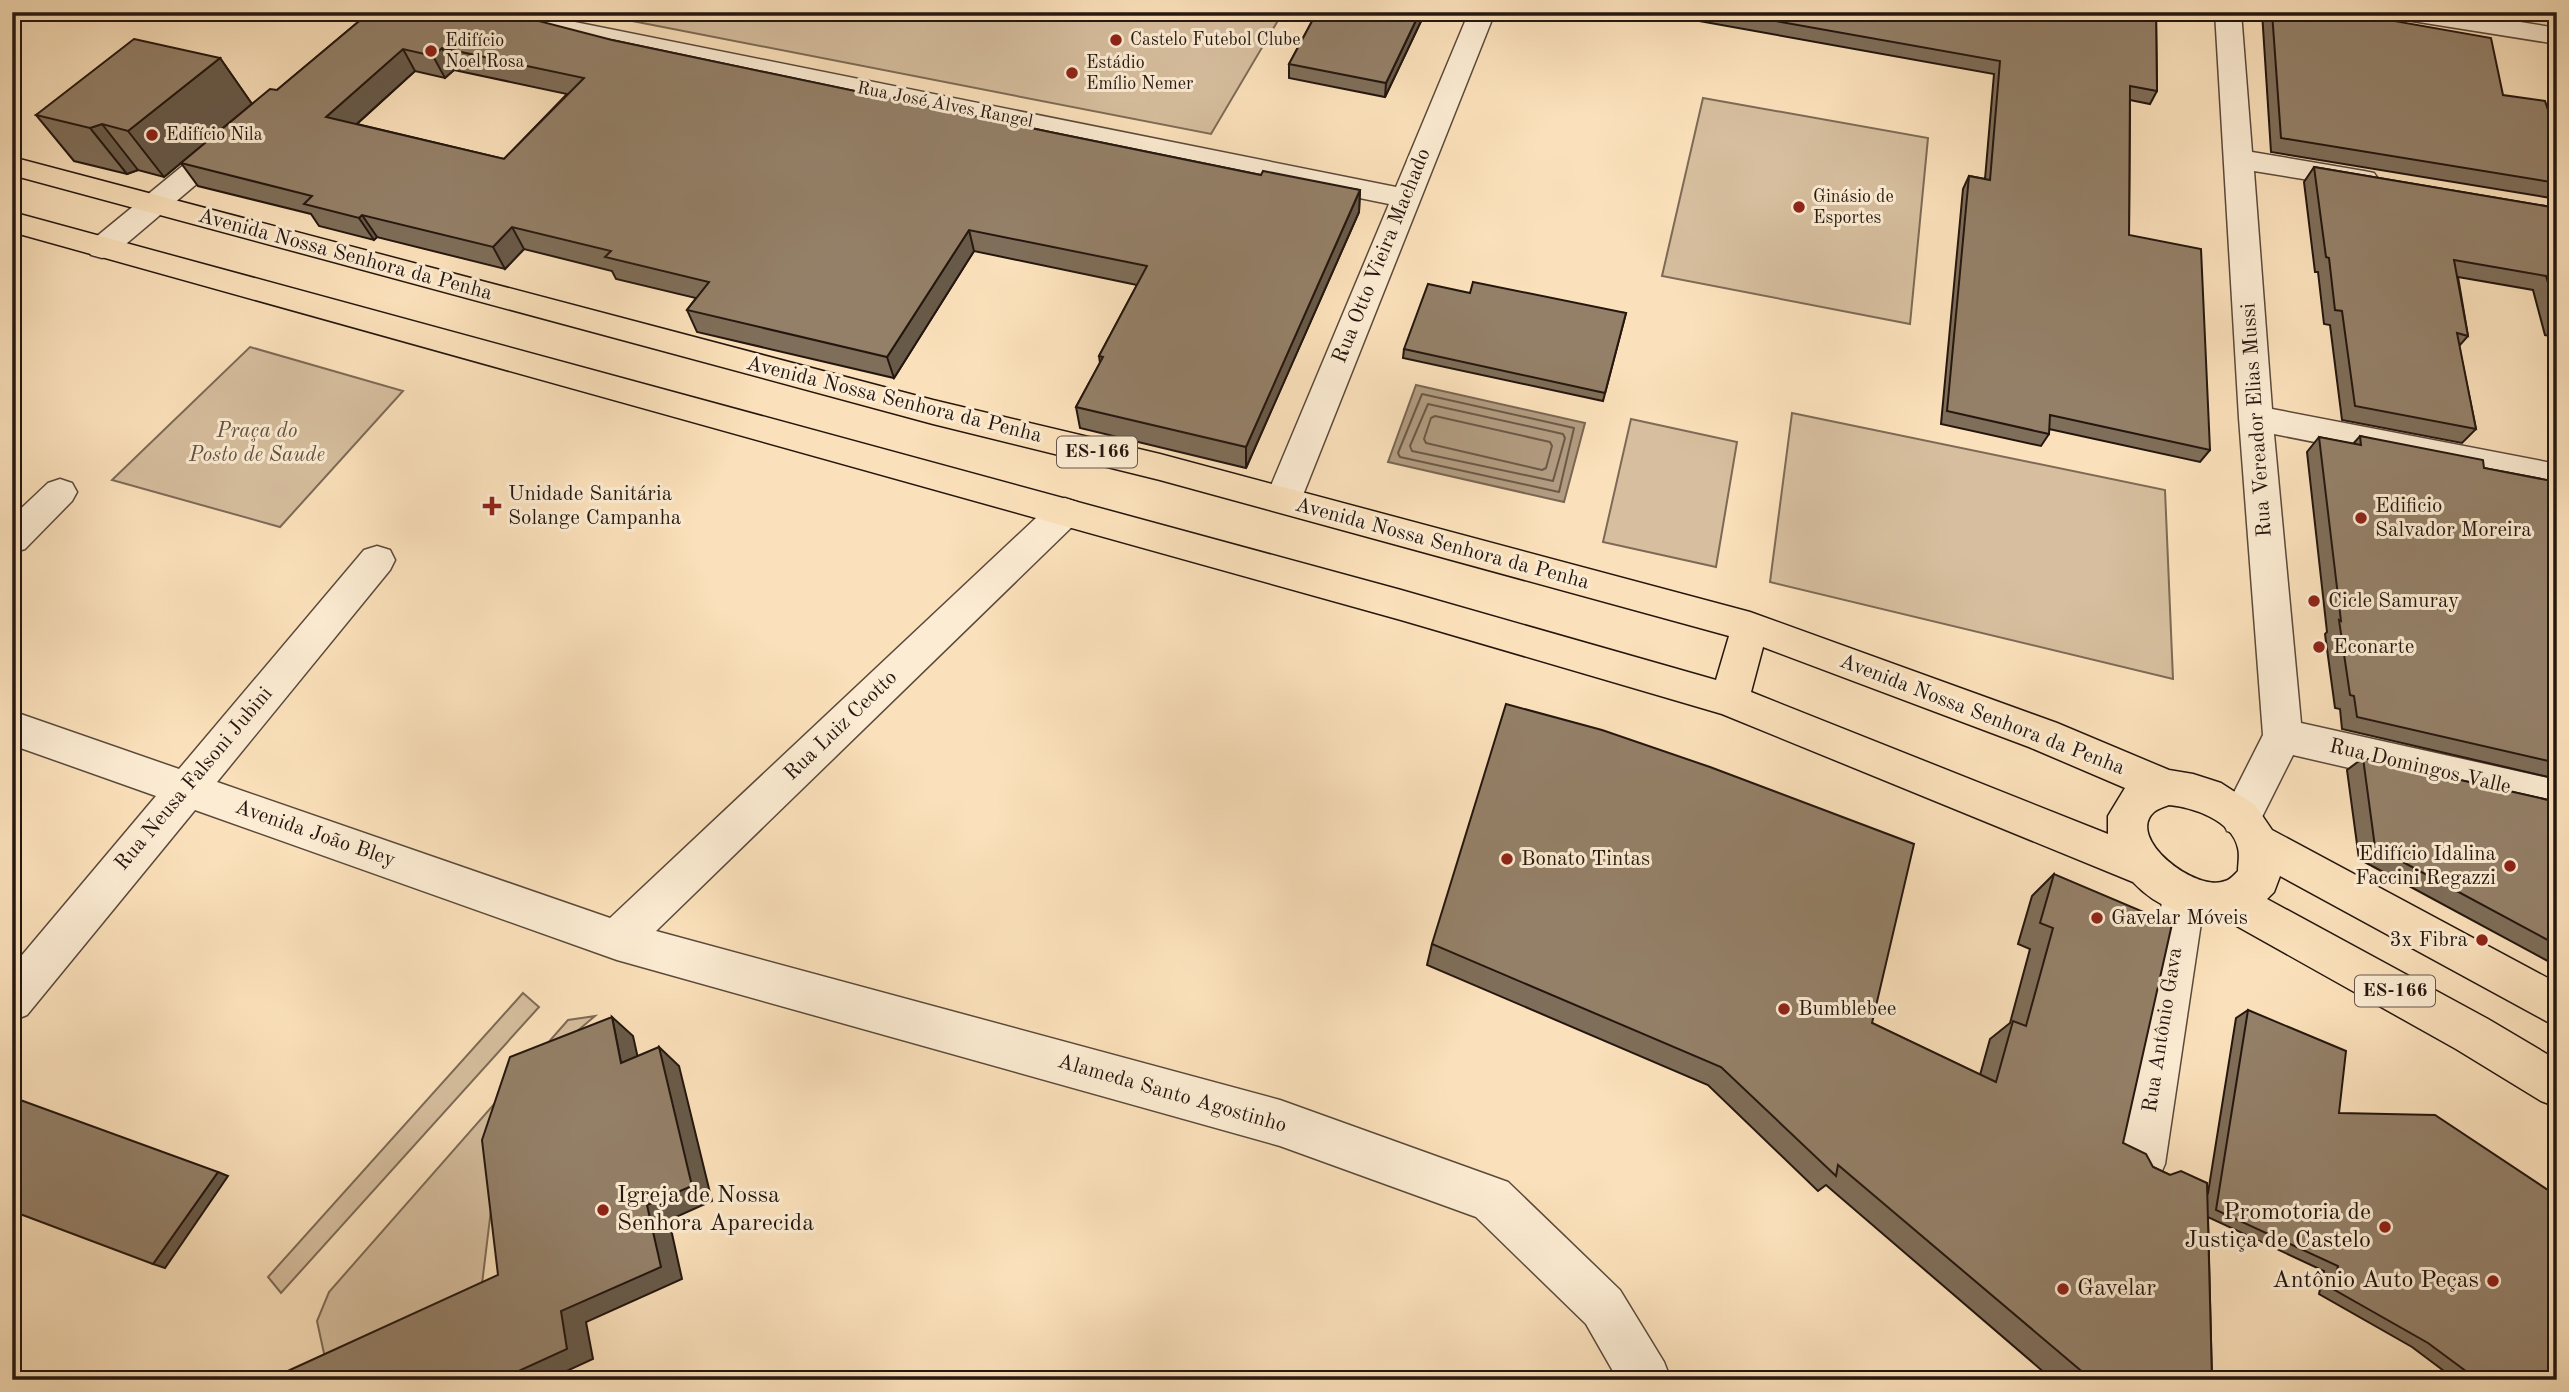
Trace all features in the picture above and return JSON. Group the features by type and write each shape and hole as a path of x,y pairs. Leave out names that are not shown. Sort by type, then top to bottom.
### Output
{"main road":[{"name":"Avenida Nossa Senhora da Penha","path":"12,166 933,412 1283,500 1750,627 2043,735 2166,787"},
{"path":"16,227 102,248 1065,512 1729,700 2144,867"},
{"path":"1729,700 1750,627"},
{"path":"2249,830 2259,879 2231,901 2208,902 2184,896 2162,884 2144,867 2132,850 2127,832 2129,816 2135,802 2148,792 2166,787 2185,788 2204,794 2224,804 2249,830 2557,1006"},
{"name":"ES-166","path":"2231,901 2472,1034 2557,1085"}],"street":[{"name":"Rua José Alves Rangel","path":"485,12 1405,198"},
{"name":"Rua Otto Vieira Machado","path":"1283,500 1482,12"},
{"name":"Rua Vereador Elias Mussi","path":"2228,12 2256,418 2283,736"},
{"path":"2406,12 2557,36"},
{"path":"102,248 248,126"},
{"path":"2238,159 2398,186"},
{"path":"2256,418 2557,477"},
{"path":"12,539 60,492"},
{"name":"Rua Luiz Ceotto","path":"617,940 1065,512"},
{"name":"Rua Neusa Falsoni Jubini","path":"12,1000 377,560"},
{"name":"Avenida João Bley","path":"12,727 617,940"},
{"path":"2249,830 2283,736"},
{"name":"Rua Domingos Valle","path":"2283,736 2557,798"},
{"name":"Rua Antônio Gava","path":"2142,1164 2184,896"},
{"name":"Alameda Santo Agostinho","path":"617,940 1280,1123 1491,1199 1603,1307 1646,1380"}],"green space":[{"name":"Estádio Emílio Nemer","path":"586,12 1283,12 1211,134"},
{"name":"Ginásio de Esportes","path":"1703,98 1928,138 1910,324 1662,276"},
{"name":"Praça do Posto de Saude","path":"250,347 403,391 280,527 112,480"},
{"path":"1792,413 2165,490 2173,679 1770,582"},
{"path":"1631,419 1737,442 1716,567 1603,542"},
{"path":"523,993 539,1007 281,1293 268,1277"},
{"path":"595,1016 537,1065 494,1185 482,1284 325,1358 317,1321 329,1292 568,1020"}],"water":[{"path":"1416,385 1585,423 1564,502 1388,462"}],"building":[{"path":"370,12 504,12 612,40 1050,132 1261,175 1263,171 1360,190 1246,447 1076,407 1103,357 1099,356 1147,266 969,230 887,357 687,310 709,282 605,257 611,251 512,227 493,247 362,215 359,218 304,204 312,196 181,163 270,89 277,90","holes":["442,48 584,78 504,159 326,117 403,49 433,56"]},
{"path":"1317,12 1420,12 1386,83 1289,64"},
{"path":"1725,12 2156,12 2157,91 2130,86 2129,235 2201,249 2210,450 2050,415 2049,434 1947,411 1969,176 1990,180 2000,61"},
{"path":"2272,12 2392,12 2394,21 2491,38 2503,95 2545,101 2557,137 2557,183 2281,138"},
{"path":"134,39 220,58 128,131 102,124 90,128 36,115"},
{"path":"2314,167 2557,208 2557,312 2546,276 2454,260 2468,336 2457,333 2476,429 2355,406 2342,311 2335,310"},
{"path":"1473,282 1626,313 1605,393 1404,349 1428,284 1470,293"},
{"path":"2360,436 2483,460 2484,468 2557,482 2557,763 2357,717 2354,696 2350,695 2339,620 2341,621 2319,437 2361,445"},
{"path":"1506,704 1602,730 1710,767 1914,844 1872,1023 1996,1082 2013,1021 2026,1026 2053,928 2040,923 2054,874 2172,924 2123,1143 2146,1154 2153,1167 2170,1175 2181,1171 2207,1183 2212,1380 2092,1380 1838,1165 1836,1176 1721,1067 1432,944"},
{"path":"2363,758 2557,802 2557,945 2375,847"},
{"path":"2248,1010 2346,1051 2339,1113 2435,1115 2557,1196 2557,1380 2478,1380 2428,1343 2333,1289 2338,1266 2216,1210"},
{"name":"Igreja de Nossa Senhora Aparecida","path":"612,1017 621,1063 659,1047 692,1186 647,1205 661,1267 561,1311 567,1349 499,1380 268,1380 498,1275 482,1140 510,1057"},
{"path":"12,1097 218,1172 153,1264 12,1211"}],"place":[{"name":"Castelo Futebol Clube","path":"1116,40"},
{"name":"Edifício Noel Rosa","path":"431,51"},
{"name":"Estádio Emílio Nemer","path":"1072,73"},
{"name":"Edifício Nila","path":"152,135"},
{"name":"Ginásio de Esportes","path":"1799,207"},
{"name":"Unidade Sanitária Solange Campanha","path":"492,506"},
{"name":"Edificio Salvador Moreira","path":"2361,518"},
{"name":"Cicle Samuray","path":"2314,601"},
{"name":"Econarte","path":"2319,647"},
{"name":"Bonato Tintas","path":"1507,859"},
{"name":"Edifício Idalina Faccini Regazzi","path":"2510,866"},
{"name":"Gavelar Móveis","path":"2097,918"},
{"name":"3x Fibra","path":"2482,940"},
{"name":"Bumblebee","path":"1784,1009"},
{"name":"Igreja de Nossa Senhora Aparecida","path":"603,1210"},
{"name":"Promotoria de Justiça de Castelo","path":"2385,1227"},
{"name":"Antônio Auto Peças","path":"2493,1281"},
{"name":"Gavelar","path":"2063,1289"}]}
